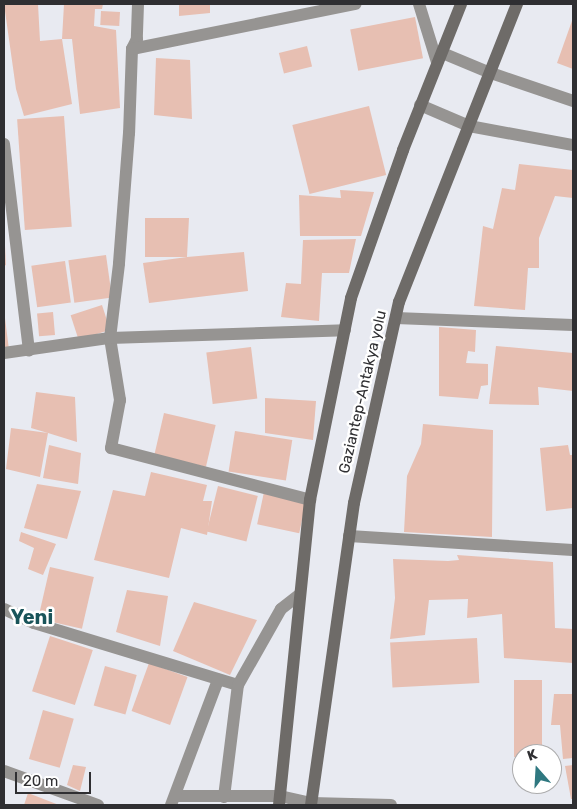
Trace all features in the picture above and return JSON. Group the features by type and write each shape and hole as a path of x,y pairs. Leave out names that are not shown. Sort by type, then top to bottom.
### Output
{"main road":[{"name":"Gaziantep-Antakya yolu","path":"279,801 310,500 352,298 420,105 461,4"},
{"name":"Gaziantep-Antakya yolu","path":"311,804 349,536 396,318 488,72 517,4"}],"street":[{"path":"138,4 137,39 132,49 130,132 110,338 120,400 111,448 310,500"},
{"path":"132,49 356,4"},
{"path":"419,4 438,57 573,101"},
{"path":"420,105 469,126 573,146"},
{"path":"4,144 6,188 29,350"},
{"path":"396,318 573,325"},
{"path":"4,353 110,338 345,330"},
{"path":"349,536 573,550"},
{"path":"224,797 238,685 281,609 300,594"},
{"path":"4,609 34,622 238,685"},
{"path":"218,680 173,801 224,797 311,804 392,805"},
{"path":"4,771 98,805"}],"building":[{"path":"4,4 38,4 40,41 62,39 72,104 24,116 16,89"},
{"path":"64,4 103,4 102,9 95,9 94,26 116,30 120,108 80,114 72,39 62,39"},
{"path":"179,4 210,4 210,13 179,16"},
{"path":"101,11 120,12 119,26 100,25"},
{"path":"415,17 423,58 358,71 350,30"},
{"path":"573,18 573,69 557,63"},
{"path":"307,46 312,66 284,73 279,53"},
{"path":"156,58 190,60 192,119 154,115"},
{"path":"369,106 386,175 310,194 292,125"},
{"path":"64,116 72,227 25,230 17,119"},
{"path":"519,164 573,170 573,198 555,196 539,238 539,268 528,268 525,310 474,306 483,226 493,229 502,188 515,190"},
{"path":"340,190 374,192 361,236 300,236 299,195 341,198"},
{"path":"145,218 189,218 187,257 145,257"},
{"path":"4,226 6,265 4,266"},
{"path":"356,239 349,273 322,273 319,321 281,317 286,283 301,284 303,240"},
{"path":"244,252 248,291 149,303 143,263"},
{"path":"106,255 112,298 74,303 68,260"},
{"path":"65,261 71,303 37,307 31,266"},
{"path":"102,305 110,330 79,340 71,315"},
{"path":"53,312 55,335 39,336 37,313"},
{"path":"4,319 9,350 4,351"},
{"path":"439,327 476,330 475,352 468,351 466,363 488,364 488,385 481,386 478,399 439,396"},
{"path":"496,346 573,353 573,391 538,387 539,405 489,404"},
{"path":"251,347 257,399 213,404 206,352"},
{"path":"36,392 75,397 77,442 31,428"},
{"path":"265,398 316,401 313,440 265,433"},
{"path":"164,413 216,425 206,467 154,455"},
{"path":"423,424 493,430 492,537 404,532 407,476 421,444"},
{"path":"11,428 48,433 40,477 6,469"},
{"path":"235,431 292,440 286,481 229,471"},
{"path":"49,445 81,453 78,484 43,478"},
{"path":"568,445 570,455 573,455 573,508 546,511 540,448"},
{"path":"151,472 207,485 203,501 212,501 207,535 181,528 169,578 94,560 113,490 145,496"},
{"path":"37,484 81,491 67,539 24,528"},
{"path":"218,486 258,496 246,542 207,532"},
{"path":"264,492 306,501 299,533 257,524"},
{"path":"21,532 56,544 43,575 28,569 34,548 19,541"},
{"path":"457,555 553,562 555,628 573,629 573,663 504,658 502,614 467,618 468,599 429,600 425,635 390,639 395,598 393,559 448,561 459,560"},
{"path":"50,567 94,577 82,629 38,619"},
{"path":"127,590 168,596 160,646 116,632"},
{"path":"194,602 257,620 230,675 173,651"},
{"path":"50,636 93,650 75,705 32,691"},
{"path":"477,638 479,683 392,687 390,643"},
{"path":"149,663 188,677 170,725 132,711"},
{"path":"105,666 137,675 125,715 94,705"},
{"path":"514,680 542,680 542,744 514,744"},
{"path":"554,694 573,694 573,758 563,759 560,725 551,725"},
{"path":"43,710 74,719 60,768 29,759"},
{"path":"73,765 86,767 80,791 67,785"},
{"path":"573,765 573,799 571,799 565,766"},
{"path":"28,793 59,805 24,805"}],"district":[{"name":"Yeni","path":"32,617"}]}
